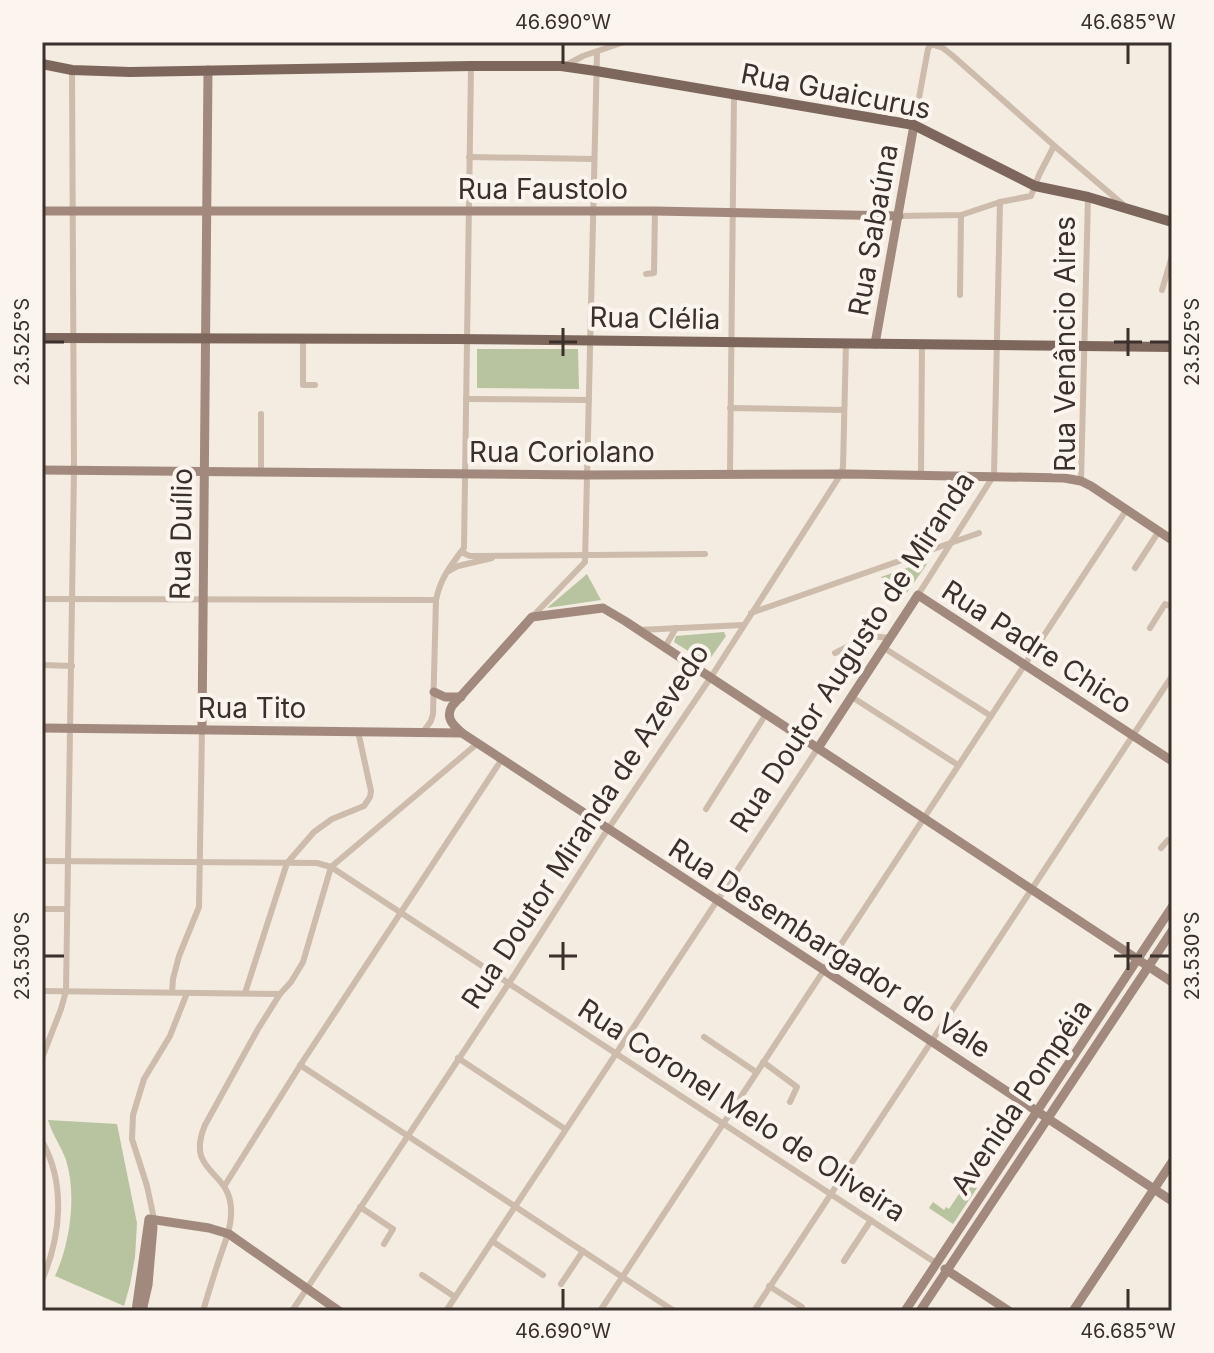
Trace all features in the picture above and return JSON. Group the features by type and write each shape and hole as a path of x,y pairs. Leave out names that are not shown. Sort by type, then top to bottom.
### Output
{"main road":[{"name":"Rua Guaicurus","path":"42,64 72,70 561,66 914,125 1035,186 1088,197 1172,222"},
{"name":"Rua Clélia","path":"42,338 1172,347"}],"street":[{"path":"561,66 624,42"},
{"path":"914,125 931,44 943,48 1129,209"},
{"path":"462,733 449,717 452,706 585,562 597,52"},
{"path":"423,732 431,721 438,589 464,548 471,66"},
{"path":"42,1058 66,991 74,470 72,70"},
{"name":"Rua Duílio","path":"172,992 179,956 199,912 201,863 208,70"},
{"path":"730,474 734,95"},
{"name":"Rua Sabaúna","path":"875,344 914,125"},
{"path":"1035,186 1054,146"},
{"path":"469,157 594,159"},
{"name":"Rua Faustolo","path":"42,211 469,210 961,215 1031,196 1035,186"},
{"name":"Rua Venâncio Aires","path":"1088,197 1081,481 1172,540"},
{"name":"Rua Doutor Augusto de Miranda","path":"448,1310 884,649 994,475 1000,202"},
{"path":"646,274 654,273 655,211"},
{"path":"960,295 961,215"},
{"path":"1162,290 1172,256"},
{"path":"303,339 303,385 315,385"},
{"name":"Rua Doutor Miranda de Azevedo","path":"292,1311 608,828 711,677 841,474 846,343"},
{"path":"921,475 922,344"},
{"path":"466,399 589,400"},
{"path":"730,408 844,410"},
{"path":"261,414 261,473"},
{"name":"Rua Coriolano","path":"42,470 994,475 1081,481"},
{"path":"600,1311 1127,509"},
{"path":"1135,568 1159,531"},
{"path":"751,613 979,533"},
{"path":"930,550 945,554"},
{"path":"461,552 470,556 705,554"},
{"path":"446,572 497,555"},
{"path":"763,595 781,602"},
{"name":"Rua Padre Chico","path":"918,595 1172,761"},
{"path":"42,599 436,600"},
{"path":"1150,628 1165,604 1172,607"},
{"path":"532,617 596,607 608,610 1172,982"},
{"path":"639,630 743,625"},
{"path":"665,647 676,628"},
{"path":"835,653 869,636 891,638"},
{"path":"865,639 991,716"},
{"path":"42,665 72,666"},
{"path":"754,1311 1172,676"},
{"path":"434,692 445,697 461,697"},
{"path":"852,697 958,765"},
{"path":"706,809 766,714"},
{"name":"Rua Tito","path":"42,728 462,733"},
{"path":"245,993 287,863 314,832 332,819 357,810 368,802 371,791 358,731"},
{"name":"Rua Desembargador do Vale","path":"462,733 1172,1201"},
{"path":"203,1311 229,1234 231,1207 225,1185 203,1164 200,1151 202,1133 251,1042 303,962 331,867 478,743"},
{"path":"225,1185 502,758"},
{"path":"1161,848 1168,840 1172,841"},
{"path":"42,861 317,863 331,867"},
{"name":"Rua Coronel Melo de Oliveira","path":"331,867 1009,1311"},
{"name":"Avenida Pompéia","path":"905,1311 1172,907"},
{"path":"42,909 67,909"},
{"path":"920,1311 1172,931"},
{"path":"42,991 280,994"},
{"path":"139,1311 148,1285 152,1217 147,1186 132,1139 133,1115 144,1079 170,1036 187,993"},
{"path":"704,1037 756,1072"},
{"path":"458,1058 565,1129"},
{"path":"763,1062 797,1087 790,1102"},
{"path":"300,1065 674,1311"},
{"path":"42,1141 56,1175 58,1192 56,1232 42,1280"},
{"path":"1073,1311 1172,1162"},
{"path":"360,1207 393,1229 384,1244"},
{"path":"152,1217 229,1234 339,1311"},
{"path":"844,1261 871,1220"},
{"path":"492,1241 543,1275"},
{"path":"561,1284 583,1251"},
{"path":"422,1275 455,1297"},
{"path":"769,1286 802,1307 803,1311"}],"green space":[{"path":"477,349 578,349 579,389 477,388"},
{"path":"924,562 927,564 906,594 881,577"},
{"path":"587,574 601,600 547,608"},
{"path":"724,632 726,636 707,663 674,642 676,636"},
{"path":"48,1120 117,1124 137,1223 135,1257 124,1306 55,1276 68,1234 71,1188 66,1160"},
{"path":"962,1178 977,1188 953,1224 929,1208 933,1202 944,1210 946,1207 949,1209 959,1194 958,1184"}]}
